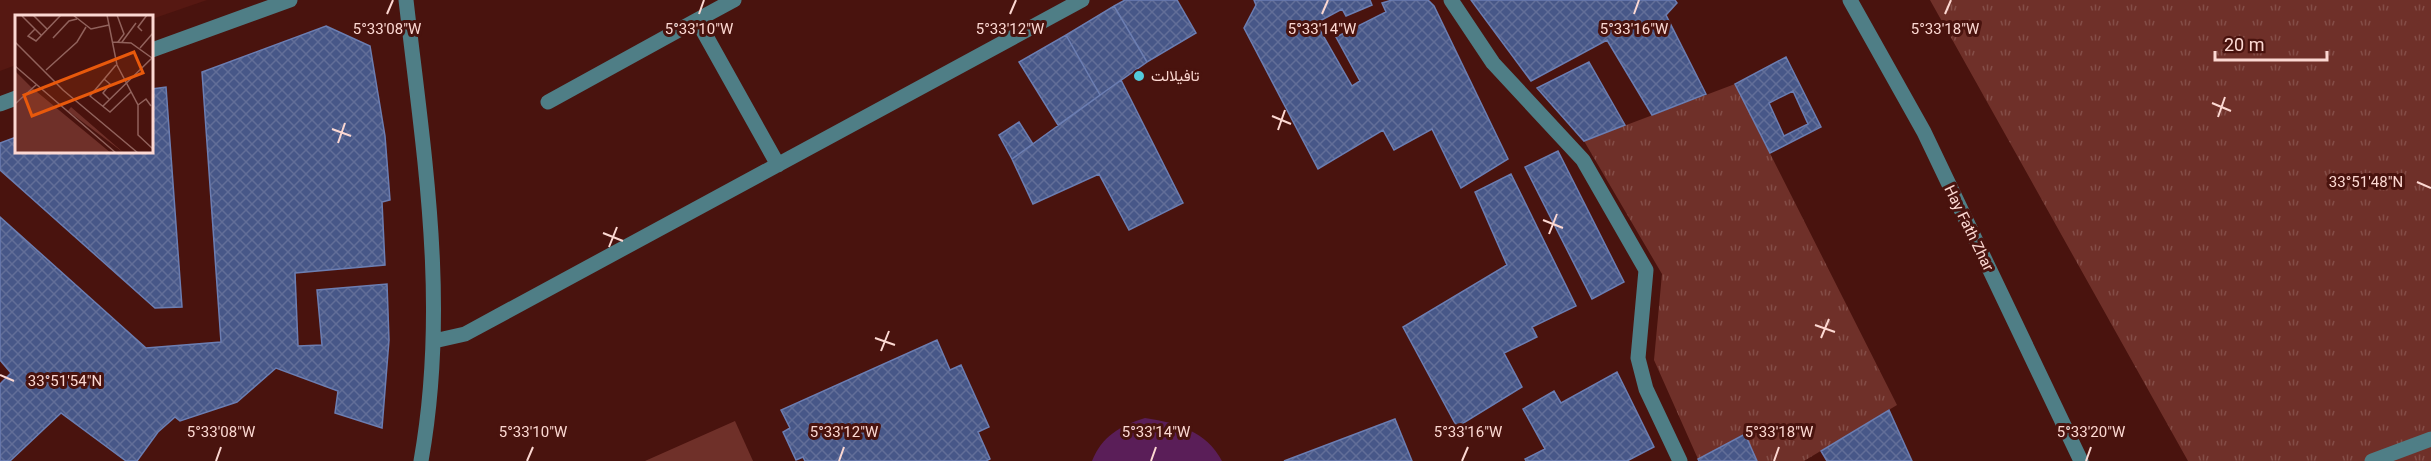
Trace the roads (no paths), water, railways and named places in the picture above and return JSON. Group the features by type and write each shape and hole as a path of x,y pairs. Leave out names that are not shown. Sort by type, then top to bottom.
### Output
{"street":[{"path":"153,50 290,0"},
{"path":"406,0 430,207 436,290 427,426 421,461"},
{"path":"548,102 734,0"},
{"path":"434,341 465,334 1082,0"},
{"path":"1451,0 1493,63 1583,160 1646,270 1638,358 1646,389 1680,461"},
{"name":"Hay Fath Zhar","path":"1850,0 1924,132 2081,461"},
{"path":"697,20 778,165"},
{"path":"0,104 15,98"},
{"path":"2372,461 2431,439"}],"place":[{"name":"تافيلالت","path":"1139,76"}]}
